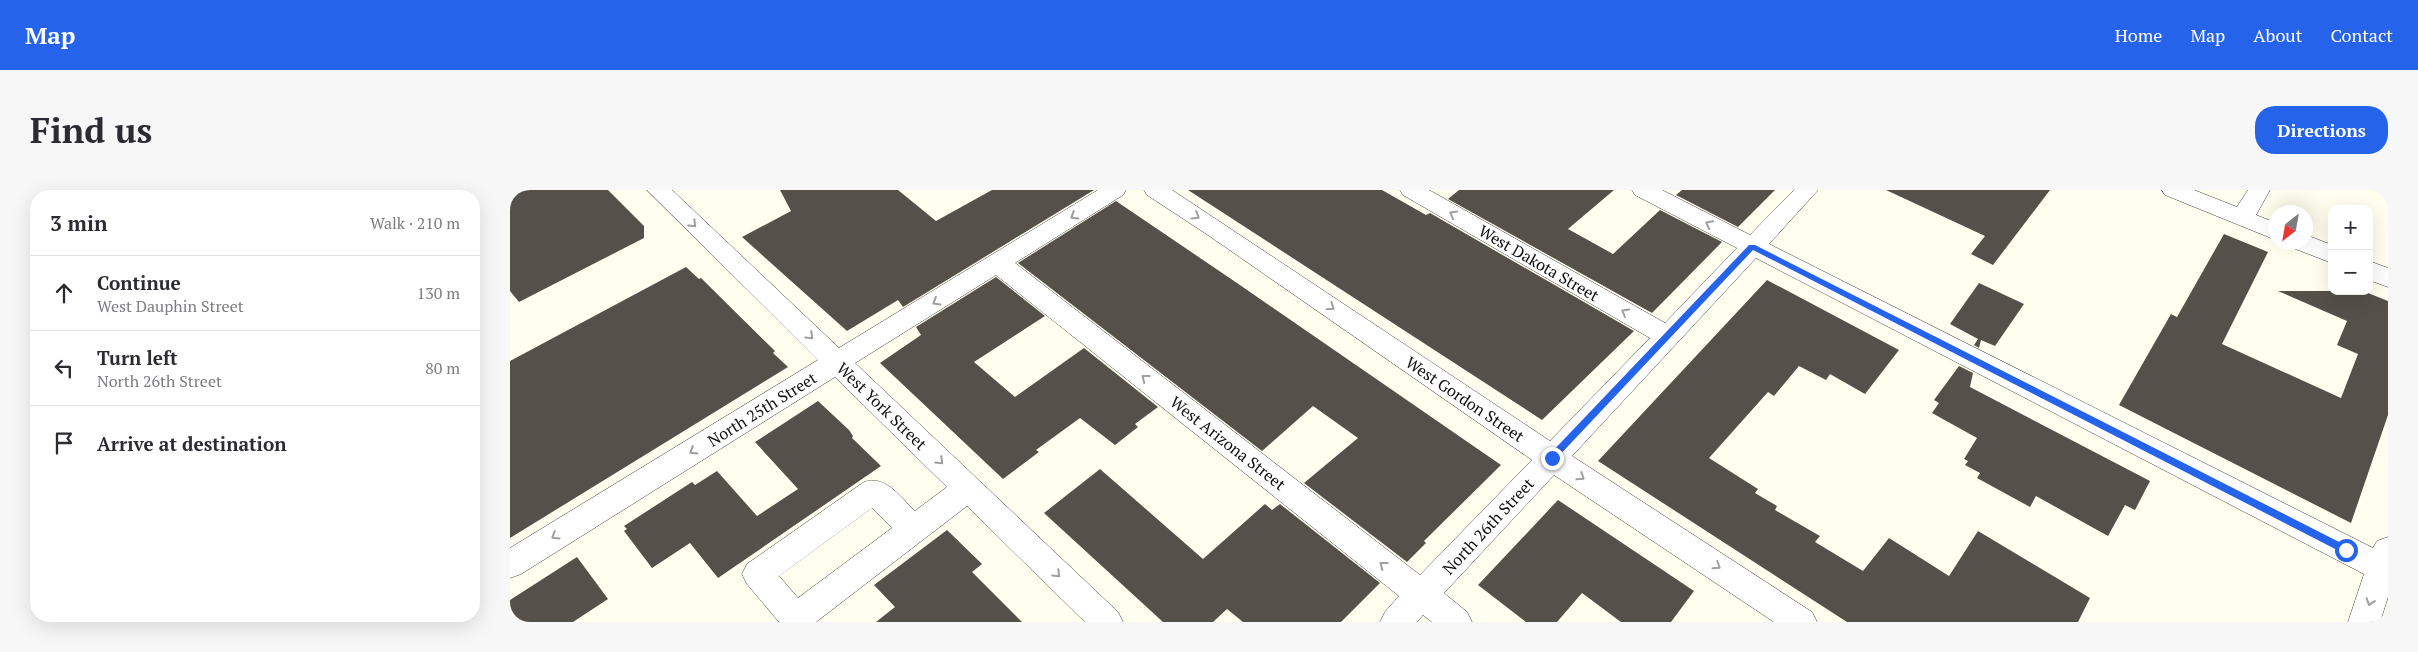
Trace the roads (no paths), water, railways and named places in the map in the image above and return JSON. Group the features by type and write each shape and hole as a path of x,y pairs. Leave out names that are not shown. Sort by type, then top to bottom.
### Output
{"street":[{"name":"West York Street","path":"658,190 1107,622"},
{"name":"North 25th Street","path":"510,564 999,264 1116,190"},
{"name":"West Gordon Street","path":"1155,190 1216,229 1552,458 1801,622"},
{"name":"West Dakota Street","path":"1411,190 1667,336"},
{"path":"1643,190 2386,563 2364,622"},
{"name":"North 26th Street","path":"1396,622 1807,190"},
{"path":"2173,190 2268,229"},
{"path":"2242,218 2259,190"},
{"path":"2313,247 2328,253"},
{"name":"West Arizona Street","path":"999,264 1456,622"},
{"path":"2373,272 2388,278"},
{"path":"913,529 874,491 758,574 796,618 968,488"}]}
